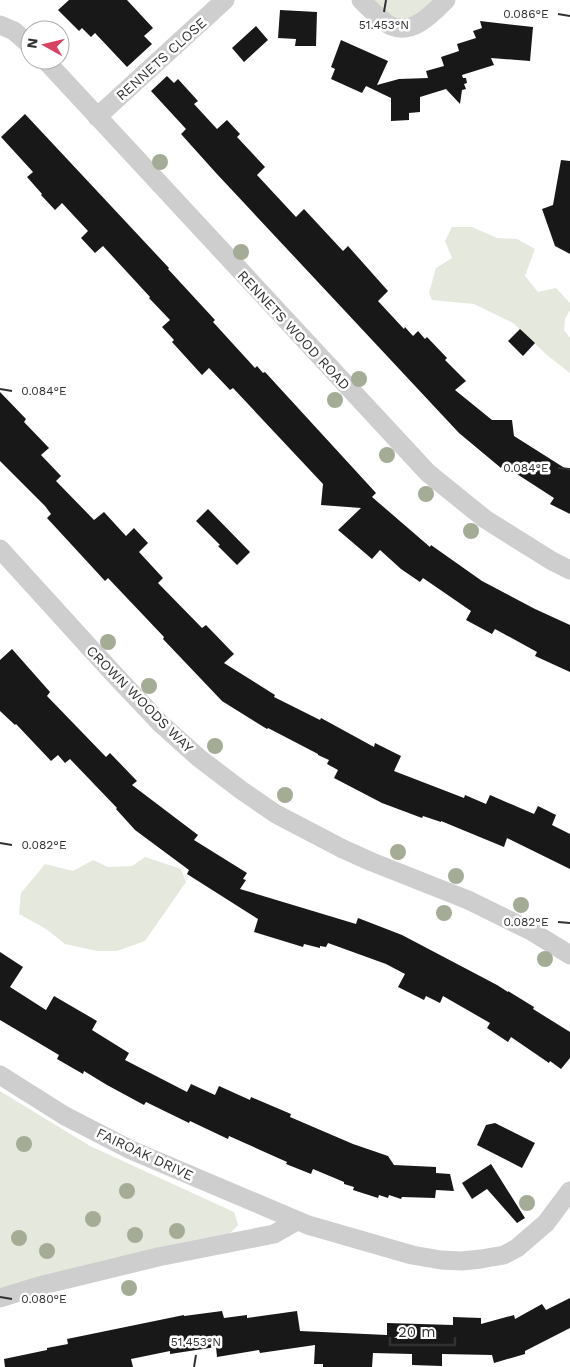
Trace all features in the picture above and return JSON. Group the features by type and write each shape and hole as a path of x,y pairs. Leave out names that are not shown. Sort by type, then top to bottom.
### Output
{"street":[{"name":"RENNETS CLOSE","path":"97,117 225,0"},
{"path":"361,0 390,26 411,28 428,17 446,0"},
{"path":"0,25 14,31 20,36"},
{"name":"RENNETS WOOD ROAD","path":"54,70 428,473 485,519 552,562 570,570"},
{"name":"CROWN WOODS WAY","path":"0,549 160,723 199,758 241,790 276,814 343,849 468,900 531,931 570,955"},
{"name":"FAIROAK DRIVE","path":"0,1076 65,1116 131,1150 297,1221 412,1255 441,1260 462,1261 504,1255 517,1248 546,1223 570,1191"},
{"path":"0,1298 39,1286 158,1257 274,1234 297,1221"}],"shaded area":[{"path":"372,0 433,1 417,16 402,20 391,16"},
{"path":"452,227 472,227 497,238 517,239 535,249 525,276 538,292 556,288 570,303 570,310 565,319 564,330 570,338 570,373 547,355 513,323 474,304 432,300 429,293 436,268 452,258 445,241"},
{"path":"145,857 181,869 186,882 145,941 117,951 97,951 65,944 46,929 19,914 21,893 45,864 73,871 93,860 108,867 132,866"},
{"path":"0,1091 90,1146 234,1212 238,1225 229,1234 0,1292"}],"building":[{"path":"69,0 127,0 153,28 144,36 152,44 127,67 95,33 91,37 82,28 79,31 58,10"},
{"path":"280,10 317,12 316,46 295,46 296,39 278,38"},
{"path":"480,21 533,27 530,61 491,58 494,65 462,75 463,78 466,78 467,83 464,84 466,89 462,90 460,104 446,89 420,97 420,112 409,113 409,120 391,121 391,98 366,86 362,93 331,79 335,69 331,67 341,40 388,61 377,85 399,79 428,78 426,71 444,66 441,57 459,51 457,44 476,38 473,31 482,28"},
{"path":"256,26 268,40 244,62 232,48"},
{"path":"167,76 174,83 178,79 198,101 194,104 217,129 227,120 240,134 237,137 265,167 257,175 296,217 304,209 343,251 348,246 388,291 378,301 413,336 418,331 425,339 427,337 447,358 445,360 466,381 455,390 492,420 512,420 514,436 563,467 569,470 570,468 570,514 550,504 554,498 503,465 501,468 459,433 216,173 181,134 186,129 151,91"},
{"path":"25,114 169,268 215,320 213,322 255,368 257,366 263,373 265,372 376,493 372,497 430,547 431,545 482,581 570,625 570,672 535,656 537,652 495,629 492,634 466,620 471,611 423,578 420,582 401,569 380,550 372,559 338,530 361,508 321,505 323,484 233,388 230,390 209,368 202,375 172,342 174,340 162,327 170,320 150,297 103,246 95,253 81,238 88,231 62,203 55,210 27,177 33,172 1,137"},
{"path":"561,160 570,161 570,254 555,246 542,209 553,205"},
{"path":"520,329 535,343 523,356 508,341"},
{"path":"0,392 26,419 24,422 49,448 41,455 61,476 56,481 94,520 104,512 126,536 134,528 148,543 139,552 163,578 158,583 202,628 206,625 234,654 224,663 275,695 274,697 320,720 321,718 374,747 375,743 401,756 394,771 464,798 465,795 486,804 490,795 534,814 538,806 556,815 552,825 570,834 570,869 507,838 504,847 441,821 423,816 422,818 382,803 334,778 338,770 327,764 329,760 267,729 222,701 108,578 105,581 47,518 51,514 45,506 0,461"},
{"path":"208,509 250,552 237,565 196,521"},
{"path":"12,649 50,692 47,696 106,757 110,753 137,781 132,785 198,835 194,840 247,873 243,879 246,880 240,889 356,924 358,918 402,935 508,991 570,1032 570,1058 561,1069 511,1037 508,1042 487,1028 490,1023 443,996 440,1003 426,996 424,1000 398,987 405,974 386,964 328,943 326,947 320,946 320,948 304,944 303,947 254,932 258,919 187,874 189,870 135,830 117,808 70,759 65,763 58,755 51,761 16,724 0,711 0,660"},
{"path":"0,952 23,967 10,987 46,1010 54,996 97,1021 92,1030 129,1053 125,1060 187,1092 191,1084 215,1095 219,1086 250,1100 251,1097 291,1114 290,1117 353,1144 388,1156 394,1165 436,1167 436,1173 450,1174 454,1191 436,1190 435,1198 402,1197 401,1199 389,1195 388,1198 379,1195 378,1198 353,1190 354,1187 313,1169 311,1174 286,1164 287,1162 229,1136 228,1139 146,1102 144,1105 84,1071 83,1074 57,1059 59,1055 0,1020"},
{"path":"495,1123 535,1143 522,1168 477,1145 486,1125"},
{"path":"491,1164 525,1218 517,1223 487,1189 472,1199 462,1183"},
{"path":"570,1298 570,1328 525,1351 525,1354 494,1363 492,1355 442,1354 442,1366 412,1365 412,1354 373,1353 372,1367 323,1367 323,1364 314,1364 315,1345 260,1353 259,1350 217,1357 216,1347 170,1354 170,1351 131,1359 133,1367 5,1367 4,1359 68,1344 67,1339 184,1315 222,1311 224,1318 247,1315 247,1318 297,1311 300,1331 387,1335 387,1323 453,1325 453,1317 481,1318 481,1324 514,1315 515,1319 542,1304 546,1310"}]}
